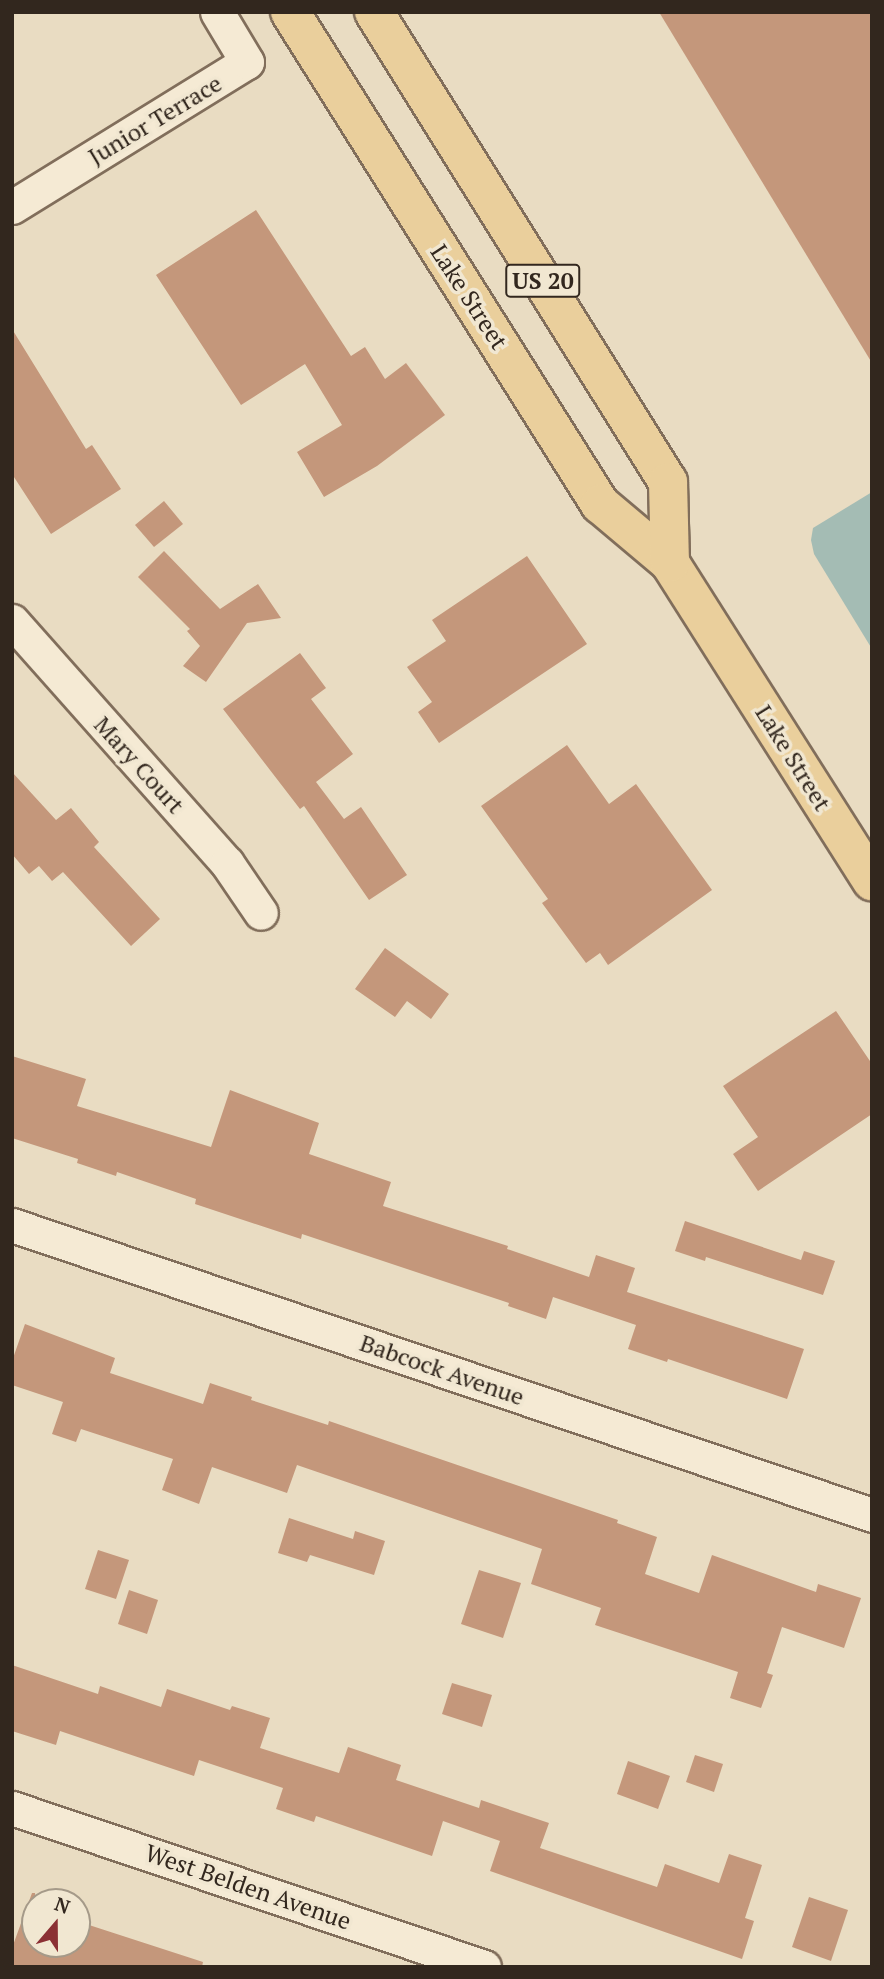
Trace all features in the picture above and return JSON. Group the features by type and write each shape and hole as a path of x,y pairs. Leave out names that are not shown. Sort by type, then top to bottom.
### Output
{"main road":[{"name":"Lake Street","path":"290,12 600,504 670,563 872,881"},
{"name":"US 20","path":"374,12 668,482 670,563"}],"street":[{"name":"Junior Terrace","path":"12,207 247,62 217,12"},
{"name":"Mary Court","path":"12,621 228,863 261,913"},
{"name":"Babcock Avenue","path":"12,1225 872,1515"},
{"name":"West Belden Avenue","path":"12,1808 484,1967"}],"water":[{"path":"872,492 872,649 814,554 811,540 813,528"}],"building":[{"path":"659,12 872,12 872,363"},
{"path":"256,210 351,356 365,347 385,379 406,363 445,415 377,466 324,497 297,452 342,425 305,364 241,405 156,275"},
{"path":"12,329 86,449 92,445 121,489 51,534 12,474"},
{"path":"164,501 183,524 154,547 135,525"},
{"path":"164,551 220,609 258,584 281,618 247,623 206,682 183,666 200,646 187,631 190,629 138,577"},
{"path":"527,556 587,644 439,743 418,712 432,702 407,667 446,641 432,620"},
{"path":"300,653 326,688 311,699 353,754 316,782 344,819 361,807 407,875 369,900 304,806 300,809 223,709"},
{"path":"567,745 609,804 636,784 712,890 608,965 600,953 586,963 542,903 548,899 481,806"},
{"path":"12,772 56,820 71,808 99,842 94,847 160,919 131,946 63,872 52,881 39,866 29,874 12,854"},
{"path":"385,948 449,994 431,1019 407,1001 395,1017 355,989"},
{"path":"836,1011 872,1064 872,1114 758,1191 733,1154 758,1137 723,1086"},
{"path":"12,1056 86,1079 77,1106 211,1147 230,1090 319,1123 309,1154 391,1182 383,1206 508,1246 507,1249 589,1277 596,1255 635,1268 627,1292 804,1349 787,1399 668,1359 667,1362 628,1349 636,1325 553,1297 546,1319 508,1306 509,1303 302,1234 301,1239 195,1204 196,1199 117,1172 116,1176 77,1163 78,1159 12,1138"},
{"path":"685,1221 801,1260 804,1251 835,1261 823,1295 706,1257 705,1261 675,1251"},
{"path":"25,1324 115,1358 110,1373 203,1404 210,1383 252,1397 251,1400 328,1425 329,1421 618,1520 617,1523 657,1537 645,1574 699,1593 712,1555 816,1592 818,1584 861,1598 844,1648 782,1627 767,1673 773,1675 761,1708 730,1698 738,1672 595,1625 601,1608 531,1584 542,1549 297,1465 287,1493 212,1467 199,1504 162,1490 173,1459 81,1429 76,1442 52,1434 63,1402 12,1385 12,1361"},
{"path":"289,1518 353,1539 355,1531 385,1541 374,1575 310,1555 307,1562 278,1553"},
{"path":"98,1550 129,1560 116,1599 85,1589"},
{"path":"479,1570 521,1583 503,1638 461,1624"},
{"path":"129,1590 158,1600 147,1634 118,1624"},
{"path":"12,1665 98,1694 100,1686 161,1707 167,1689 230,1710 232,1706 270,1718 260,1748 339,1773 348,1747 401,1765 396,1780 479,1808 481,1800 549,1823 540,1848 657,1887 665,1864 719,1883 729,1854 762,1865 745,1918 754,1921 742,1959 490,1871 500,1841 443,1821 432,1856 316,1816 314,1822 276,1809 283,1788 199,1760 194,1776 60,1731 56,1745 12,1731"},
{"path":"452,1683 492,1695 482,1727 442,1714"},
{"path":"695,1755 723,1764 714,1792 686,1782"},
{"path":"628,1761 670,1776 658,1809 617,1794"},
{"path":"809,1897 848,1910 831,1961 792,1947"},
{"path":"21,1923 21,1958 91,1958 91,1926 203,1962 202,1967 12,1967 12,1948"}]}
